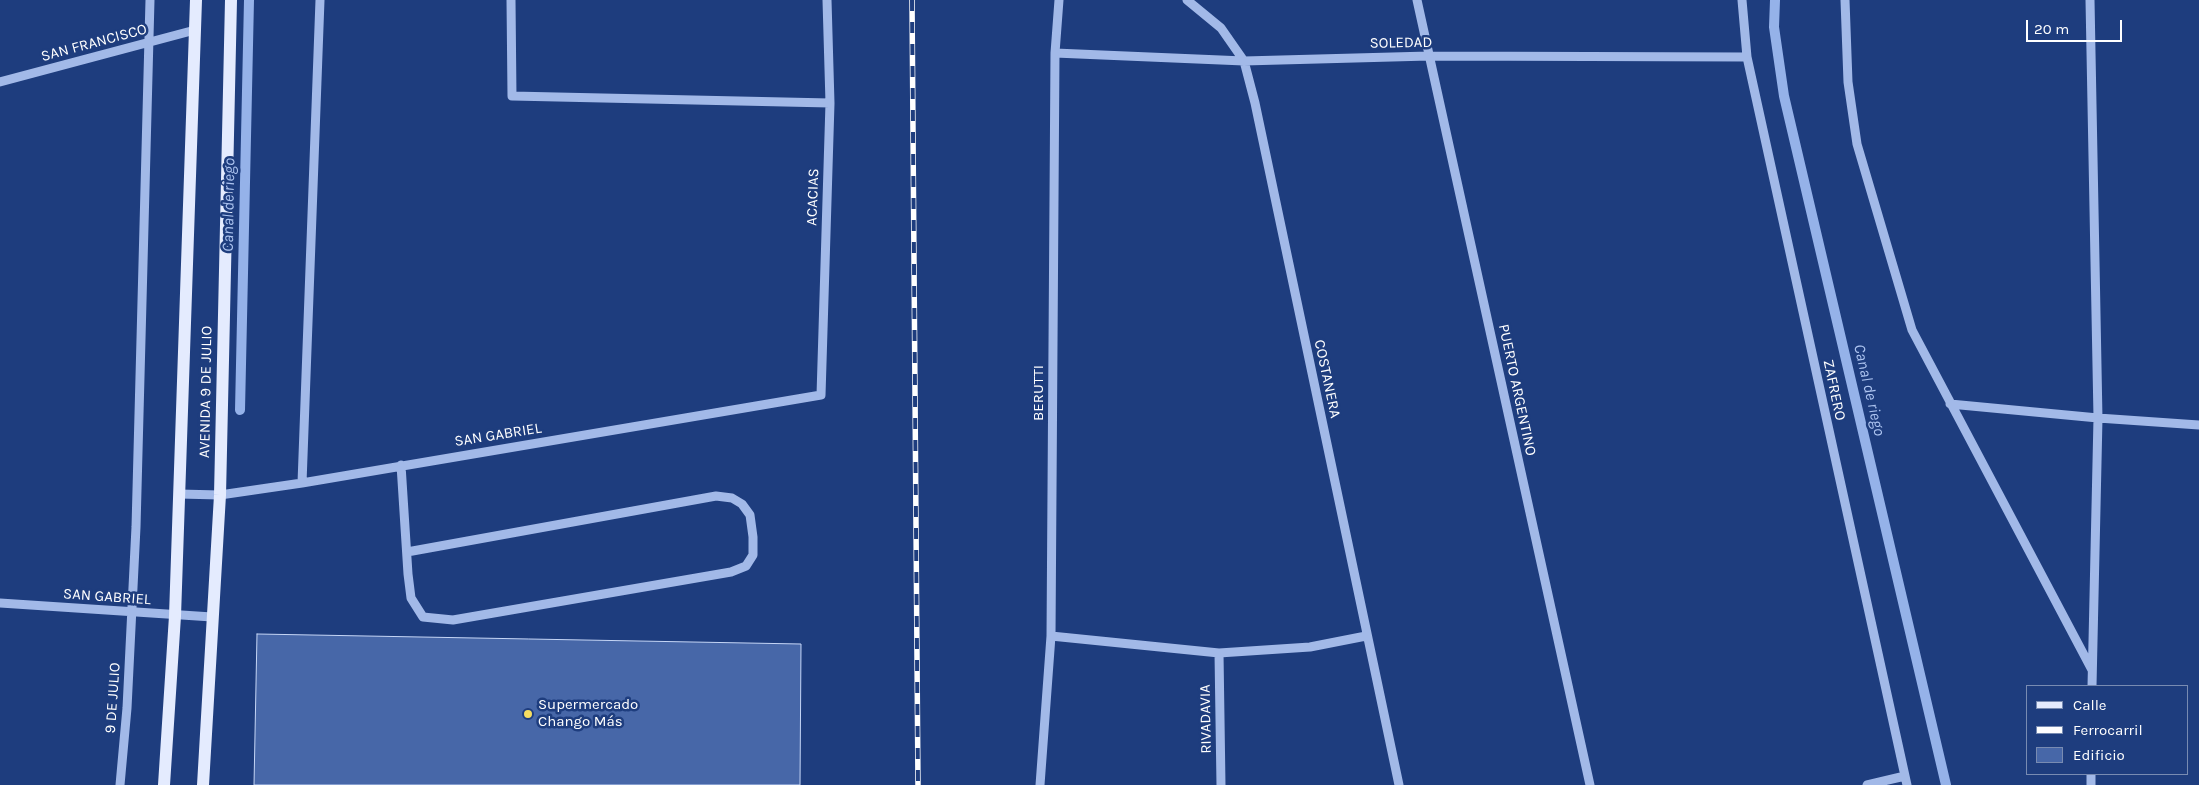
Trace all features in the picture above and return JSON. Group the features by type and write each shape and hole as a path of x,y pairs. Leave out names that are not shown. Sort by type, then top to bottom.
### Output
{"main road":[{"path":"164,785 176,616 196,0"},
{"name":"AVENIDA 9 DE JULIO","path":"203,785 220,495 231,0"}],"street":[{"name":"9 DE JULIO","path":"120,785 132,613 150,0"},
{"path":"302,483 320,0"},
{"path":"511,0 512,96 830,103"},
{"name":"ACACIAS","path":"821,395 830,103 827,0"},
{"name":"BERUTTI","path":"1040,785 1051,636 1055,54 1059,0"},
{"name":"COSTANERA","path":"1186,0 1221,28 1244,61 1255,103 1366,636 1399,785"},
{"name":"PUERTO ARGENTINO","path":"1417,0 1590,785"},
{"name":"ZAFRERO","path":"1742,0 1747,57 1906,781"},
{"path":"1845,0 1848,82 1856,144 1912,330 2092,670"},
{"path":"2090,0 2098,418 2092,685"},
{"name":"SAN FRANCISCO","path":"0,82 195,30"},
{"name":"SOLEDAD","path":"1055,54 1244,61 1430,56 1747,57"},
{"name":"SAN GABRIEL","path":"180,494 220,495 302,483 821,395"},
{"path":"1950,404 2098,418 2199,425"},
{"path":"401,465 407,552 411,598 422,617 453,620 730,572 746,566 753,555 753,537 750,515 742,504 732,498 716,496 407,552"},
{"name":"SAN GABRIEL","path":"0,603 212,617"},
{"path":"1051,636 1219,653 1310,647 1366,636"},
{"name":"RIVADAVIA","path":"1219,653 1221,785"},
{"path":"1867,785 1906,781"}],"building":[{"name":"Supermercado Chango Más","path":"257,634 801,644 800,785 254,785"}],"waterway":[{"name":"Canal de riego","path":"240,410 249,0"},
{"name":"Canal de riego","path":"1775,0 1774,27 1784,96 1946,785"}],"railway":[{"path":"912,0 918,785"}],"place":[{"name":"Supermercado Chango Más","path":"528,714"}]}
